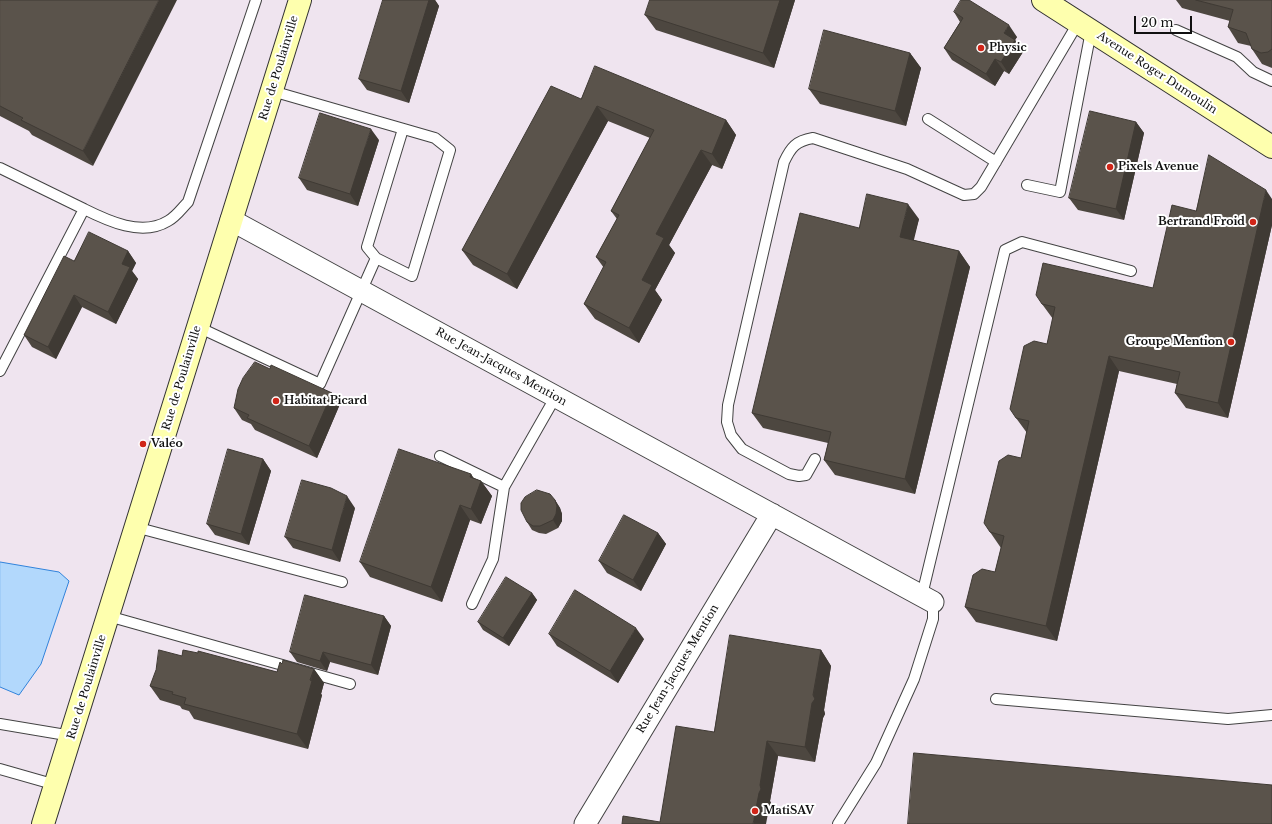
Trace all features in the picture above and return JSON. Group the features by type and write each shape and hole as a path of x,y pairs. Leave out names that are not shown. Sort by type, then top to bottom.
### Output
{"street":[{"name":"Rue de Poulainville","path":"43,824 72,736 135,527 300,0"},
{"name":"Avenue Roger Dumoulin","path":"1043,0 1272,147"},
{"name":"Rue Jean-Jacques Mention","path":"231,220 928,598"},
{"name":"Rue Jean-Jacques Mention","path":"585,824 772,514"}],"lane":[{"path":"0,168 104,219 144,229 168,221 188,202 256,0"},
{"path":"815,458 806,474 799,476 789,474 742,449 731,435 726,422 728,405 784,162 790,148 801,140 813,138 907,169 964,195 974,194 981,187 1085,27"},
{"path":"1027,185 1060,192 1085,27"},
{"path":"1176,30 1237,57 1253,72 1272,82"},
{"path":"272,91 435,138 450,150 412,276 376,258 367,247 403,129"},
{"path":"928,120 996,162"},
{"path":"0,371 84,209"},
{"path":"838,824 876,763 914,679 933,620 928,598 1005,250 1022,242 1131,271"},
{"path":"198,327 320,384 376,258"},
{"path":"472,604 493,559 504,486 556,396"},
{"path":"440,456 504,486"},
{"path":"135,527 342,582"},
{"path":"108,616 350,684"},
{"path":"996,699 1228,719 1272,715"},
{"path":"0,724 72,736"},
{"path":"0,770 56,785"}],"shaded area":[{"path":"0,0 1272,0 1272,824 0,824"}],"water":[{"path":"0,562 59,572 69,581 41,664 19,695 0,687"}],"building":[{"path":"0,0 159,0 83,151 21,120 23,118 0,106"},
{"path":"383,0 429,0 401,91 359,79"},
{"path":"650,0 780,0 763,53 645,15"},
{"path":"961,0 969,0 1009,25 1004,33 1015,40 1001,62 995,59 986,74 944,48 963,18 954,12"},
{"path":"1196,0 1272,0 1272,49 1268,52 1261,53 1252,49 1246,33 1228,27 1233,10"},
{"path":"824,30 910,53 895,111 809,89"},
{"path":"595,66 726,120 712,154 701,150 656,234 664,238 642,280 652,285 629,328 584,304 606,262 596,257 619,215 611,211 654,130 597,106 507,274 462,250 551,86 581,99"},
{"path":"1090,111 1136,122 1116,209 1069,198"},
{"path":"320,113 371,129 350,194 299,178"},
{"path":"1209,155 1266,190 1218,403 1175,393 1180,372 1109,356 1046,626 965,607 973,575 982,569 995,572 1004,536 990,532 984,523 999,461 1008,455 1021,458 1029,421 1016,418 1010,409 1024,346 1034,341 1047,344 1055,307 1042,304 1036,295 1043,263 1153,288 1172,205 1196,211"},
{"path":"867,194 908,204 900,237 959,251 905,479 824,460 831,432 752,413 800,213 859,228"},
{"path":"89,232 128,251 122,264 130,267 108,312 74,295 48,347 24,335 64,256 74,261"},
{"path":"255,362 270,369 271,365 332,393 309,446 247,418 249,415 234,408 238,389 243,378"},
{"path":"228,449 263,459 241,534 207,524"},
{"path":"399,449 471,474 470,477 481,481 471,509 460,505 431,587 360,562"},
{"path":"302,480 331,488 347,496 332,550 285,537"},
{"path":"537,490 550,494 555,500 557,506 556,514 553,520 540,526 533,526 527,522 521,510 521,503 525,497"},
{"path":"624,515 658,533 633,580 599,561"},
{"path":"506,577 532,593 503,638 478,622"},
{"path":"575,590 636,628 610,671 549,634"},
{"path":"305,595 384,616 371,665 323,652 320,661 290,652"},
{"path":"730,635 821,650 813,695 815,699 812,703 805,747 767,741 760,785 761,789 753,824 622,824 623,816 660,822 676,726 714,732"},
{"path":"159,650 182,656 183,650 198,653 198,651 277,672 280,662 282,664 283,660 314,669 297,734 184,704 186,698 172,694 173,692 150,686 156,670"},
{"path":"914,753 1272,785 1272,824 908,824"}],"place":[{"name":"Physic","path":"981,48"},
{"name":"Pixels Avenue","path":"1110,167"},
{"name":"Bertrand Froid","path":"1253,222"},
{"name":"Groupe Mention","path":"1231,342"},
{"name":"Habitat Picard","path":"276,401"},
{"name":"Valéo","path":"143,444"},
{"name":"MatiSAV","path":"755,811"}]}
